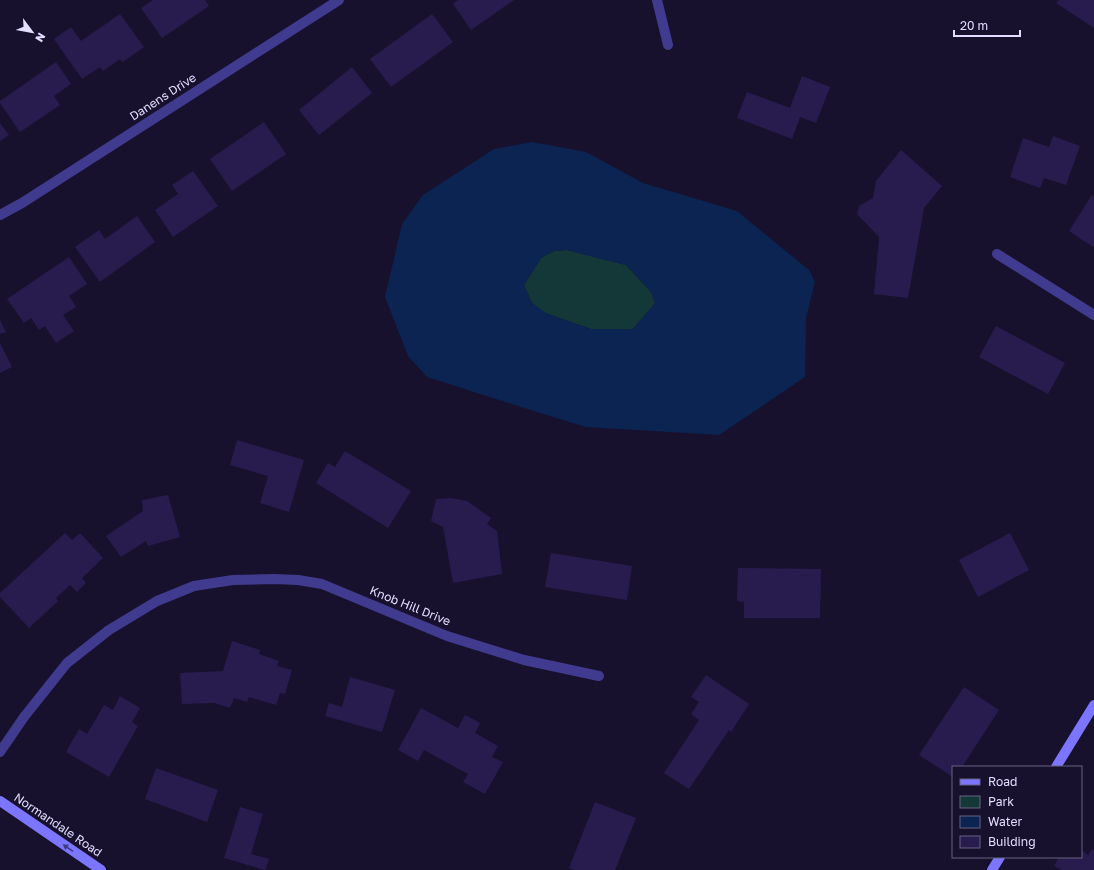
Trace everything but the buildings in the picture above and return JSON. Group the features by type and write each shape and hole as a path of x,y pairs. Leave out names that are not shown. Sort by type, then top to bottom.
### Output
{"street":[{"name":"Danens Drive","path":"0,216 339,0"},
{"path":"657,0 668,45"},
{"path":"997,254 1094,315"},
{"name":"Knob Hill Drive","path":"0,752 24,717 67,663 109,630 157,601 194,586 233,580 298,580 322,584 447,636 524,660 599,676"},
{"path":"1057,766 1094,705"},
{"name":"Normandale Road","path":"0,801 101,870"},
{"path":"992,870 999,858"}],"green space":[{"path":"567,250 626,265 651,292 655,303 633,329 591,329 545,313 532,303 524,285 541,258 554,251"}],"water":[{"path":"532,142 586,152 643,183 737,211 809,270 815,282 806,318 805,377 719,435 586,427 427,377 408,356 385,297 402,224 423,195 494,149","holes":["567,250 626,265 651,292 655,303 633,329 591,329 545,313 532,303 524,285 541,258 554,251"]}]}
